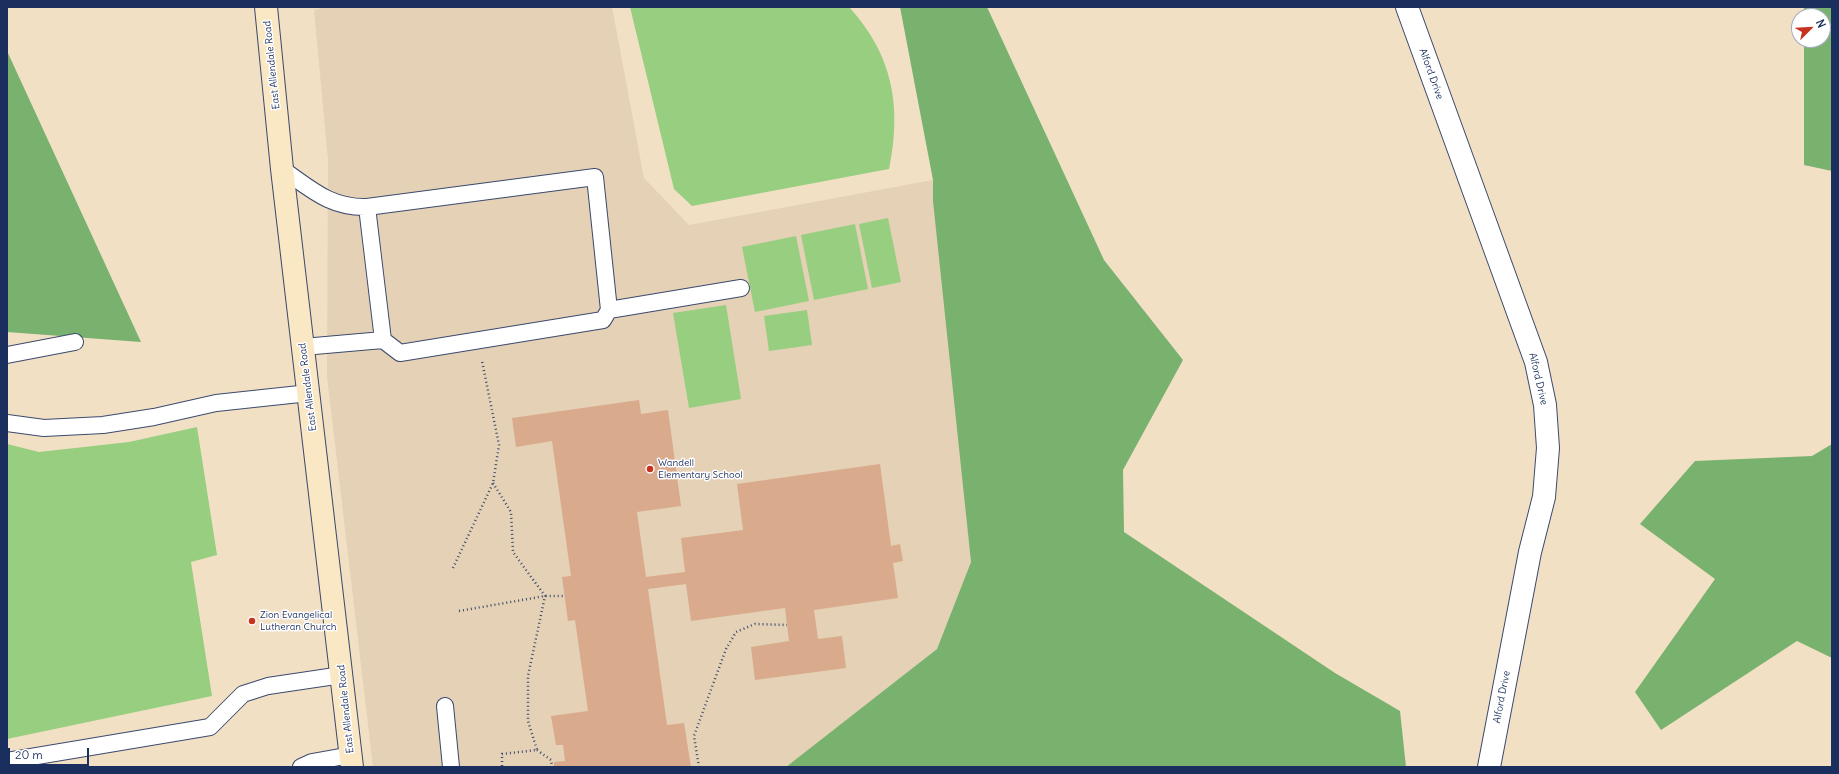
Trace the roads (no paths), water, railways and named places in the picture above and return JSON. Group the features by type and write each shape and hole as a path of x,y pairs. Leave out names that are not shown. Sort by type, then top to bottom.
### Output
{"main road":[{"name":"East Allendale Road","path":"266,7 282,169 351,761"}],"street":[{"name":"Alford Drive","path":"1406,7 1536,362 1545,405 1548,448 1544,497 1530,552 1489,767"}],"lane":[{"path":"282,169 336,204 351,208 594,177 609,310 603,320 400,353 383,340 303,347"},
{"path":"367,207 379,295 383,340"},
{"path":"609,310 741,288"},
{"path":"7,355 75,342"},
{"path":"7,423 44,428 103,424 154,417 216,403 309,393"},
{"path":"7,761 210,727 243,694 268,686 342,675"},
{"path":"445,706 451,767"},
{"path":"301,767 312,762 351,761"}],"place":[{"name":"Wandell Elementary School","path":"650,469"},
{"name":"Zion Evangelical Lutheran Church","path":"252,621"}]}
